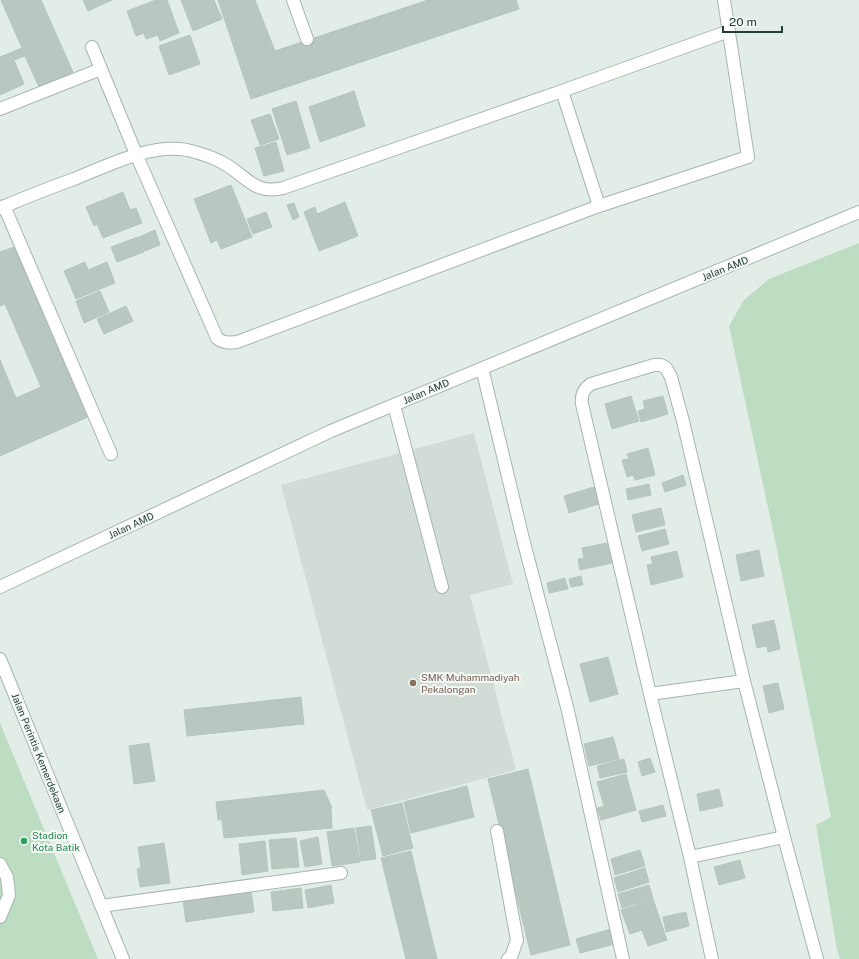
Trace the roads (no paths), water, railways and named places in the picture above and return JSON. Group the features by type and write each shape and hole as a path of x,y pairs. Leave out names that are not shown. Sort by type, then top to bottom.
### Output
{"street":[{"path":"293,0 307,39"},
{"path":"92,47 136,154 216,338 221,342 238,342 599,206 748,157 724,0"},
{"path":"111,454 2,207 136,154 166,148 187,150 211,157 225,164 258,188 275,190 562,91 729,31"},
{"path":"0,109 101,69"},
{"path":"562,91 599,206"},
{"name":"Jalan AMD","path":"0,587 331,431 859,212"},
{"path":"712,959 690,858 650,694 581,396 587,386 591,384 654,365 663,366 666,368 671,377 683,421 744,681 817,959"},
{"path":"482,368 523,539 568,711 622,959"},
{"path":"394,405 442,586"},
{"name":"Jalan Perintis Kemerdekaan","path":"0,659 123,959"},
{"path":"650,694 744,681"},
{"path":"497,831 517,940 512,957 508,959"},
{"path":"690,858 784,837"},
{"path":"0,864 7,877 9,895 0,917"},
{"path":"101,906 341,873"}],"place":[{"name":"SMK Muhammadiyah Pekalongan","path":"413,683"},
{"name":"Stadion Kota Batik","path":"24,841"}]}
